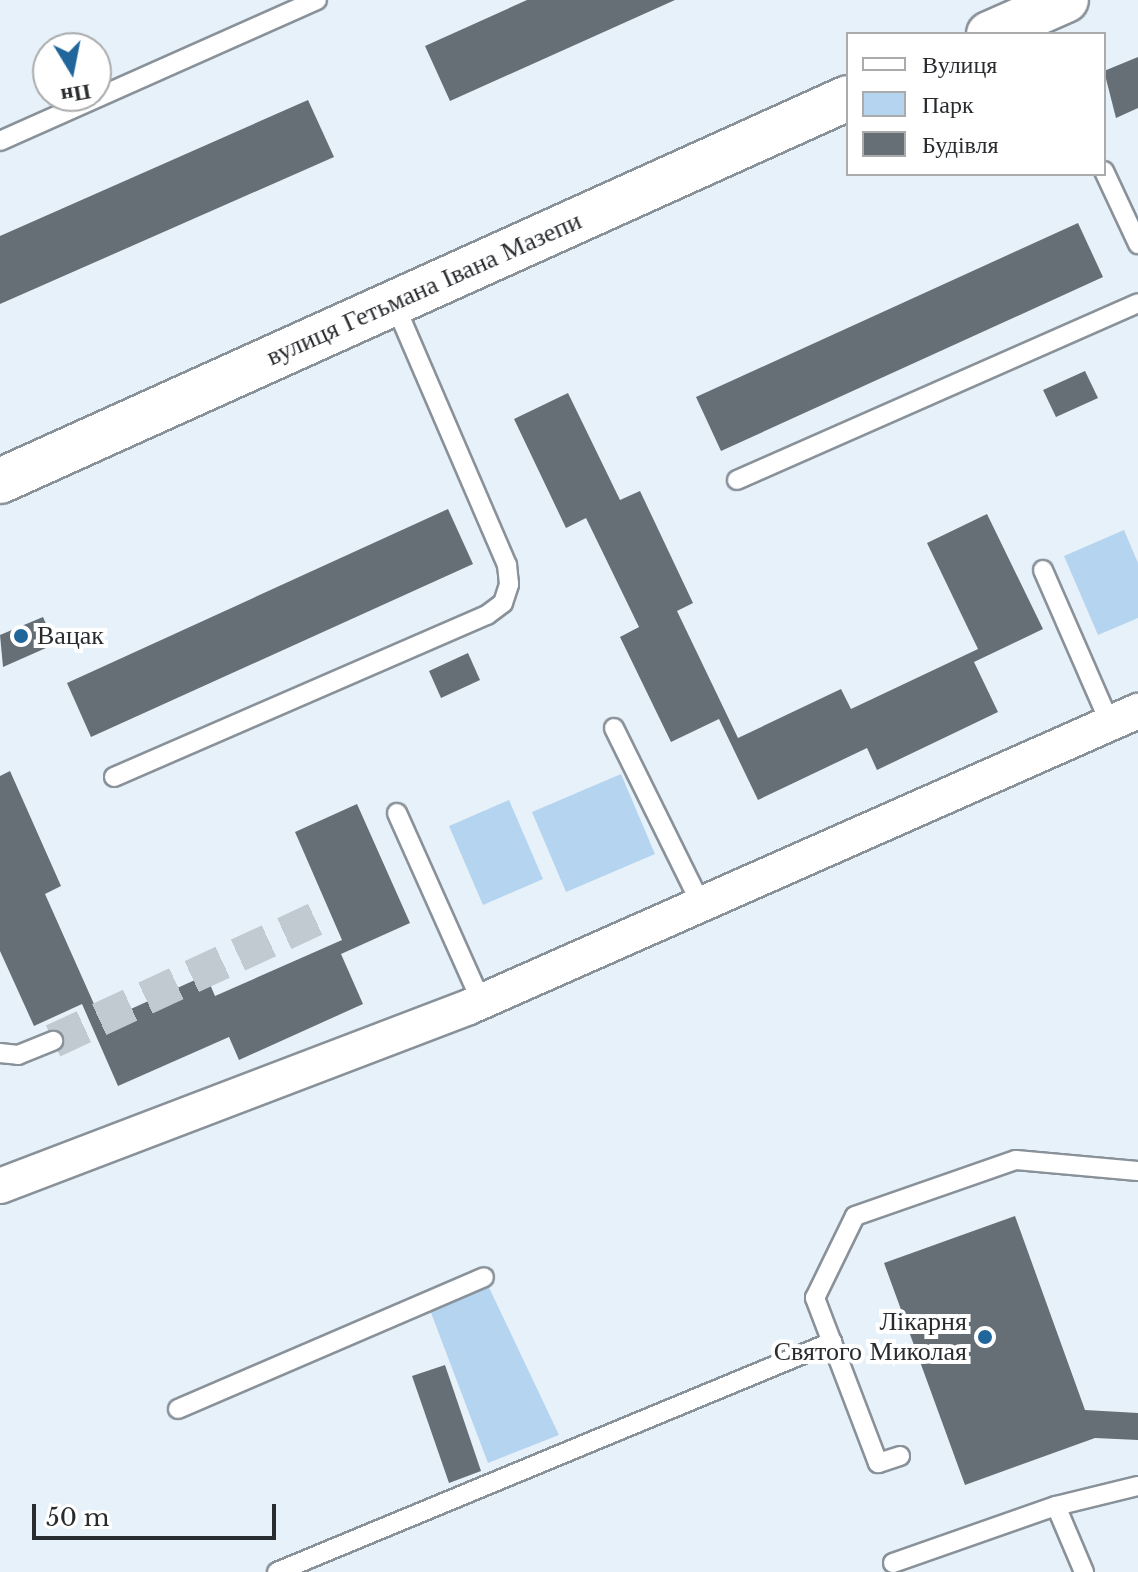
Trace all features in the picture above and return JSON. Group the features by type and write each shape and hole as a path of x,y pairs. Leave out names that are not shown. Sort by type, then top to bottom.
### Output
{"main road":[{"path":"1017,29 1066,0"},
{"name":"вулиця Гетьмана Івана Мазепи","path":"0,481 846,99"}],"street":[{"path":"0,1186 481,1001 1124,717"}],"lane":[{"path":"0,141 317,0"},
{"path":"1106,175 1138,244"},
{"path":"114,777 487,615 503,603 509,584 507,565 394,303"},
{"path":"737,480 1138,303"},
{"path":"1043,570 1124,717"},
{"path":"614,728 701,904"},
{"path":"397,813 481,1001"},
{"path":"0,1053 18,1055 53,1041"},
{"path":"900,1456 878,1463 815,1298 855,1216 1016,1160 1138,1171"},
{"path":"178,1409 484,1277"},
{"path":"277,1572 832,1342"},
{"path":"893,1563 1056,1506 1138,1486"},
{"path":"1056,1506 1084,1572"}],"green space":[{"path":"1124,530 1138,563 1138,618 1098,635 1064,556"},
{"path":"621,774 655,854 566,892 532,812"},
{"path":"509,800 543,879 483,905 449,826"},
{"path":"484,1277 559,1435 488,1463 430,1310"}],"building":[{"path":"527,0 675,0 450,101 425,46"},
{"path":"1138,57 1138,108 1116,118 1106,70"},
{"path":"308,100 334,157 0,304 0,236"},
{"path":"1078,223 1103,277 721,451 696,397"},
{"path":"1085,371 1098,398 1056,417 1043,390"},
{"path":"568,393 620,500 640,491 693,603 677,611 738,738 841,689 851,709 978,649 927,543 987,514 1043,629 974,662 998,712 877,770 867,748 758,800 719,719 671,742 620,637 639,627 586,518 566,528 514,419"},
{"path":"448,509 473,564 91,737 67,683"},
{"path":"43,617 55,644 3,667 0,635"},
{"path":"468,653 480,680 441,698 429,671"},
{"path":"10,771 61,886 45,894 102,1022 206,975 215,996 342,940 295,832 357,804 410,923 341,954 363,1004 239,1060 229,1037 118,1086 82,1004 34,1026 0,951 0,776"},
{"name":"Лікарня Святого Миколая","path":"1015,1216 1085,1410 1138,1413 1138,1440 1095,1438 965,1485 884,1263"},
{"path":"445,1365 481,1471 449,1483 412,1376"}],"tunnel":[{"path":"53,1041 325,915"}],"place":[{"name":"Вацак","path":"21,636"},
{"name":"Лікарня Святого Миколая","path":"985,1337"}]}
